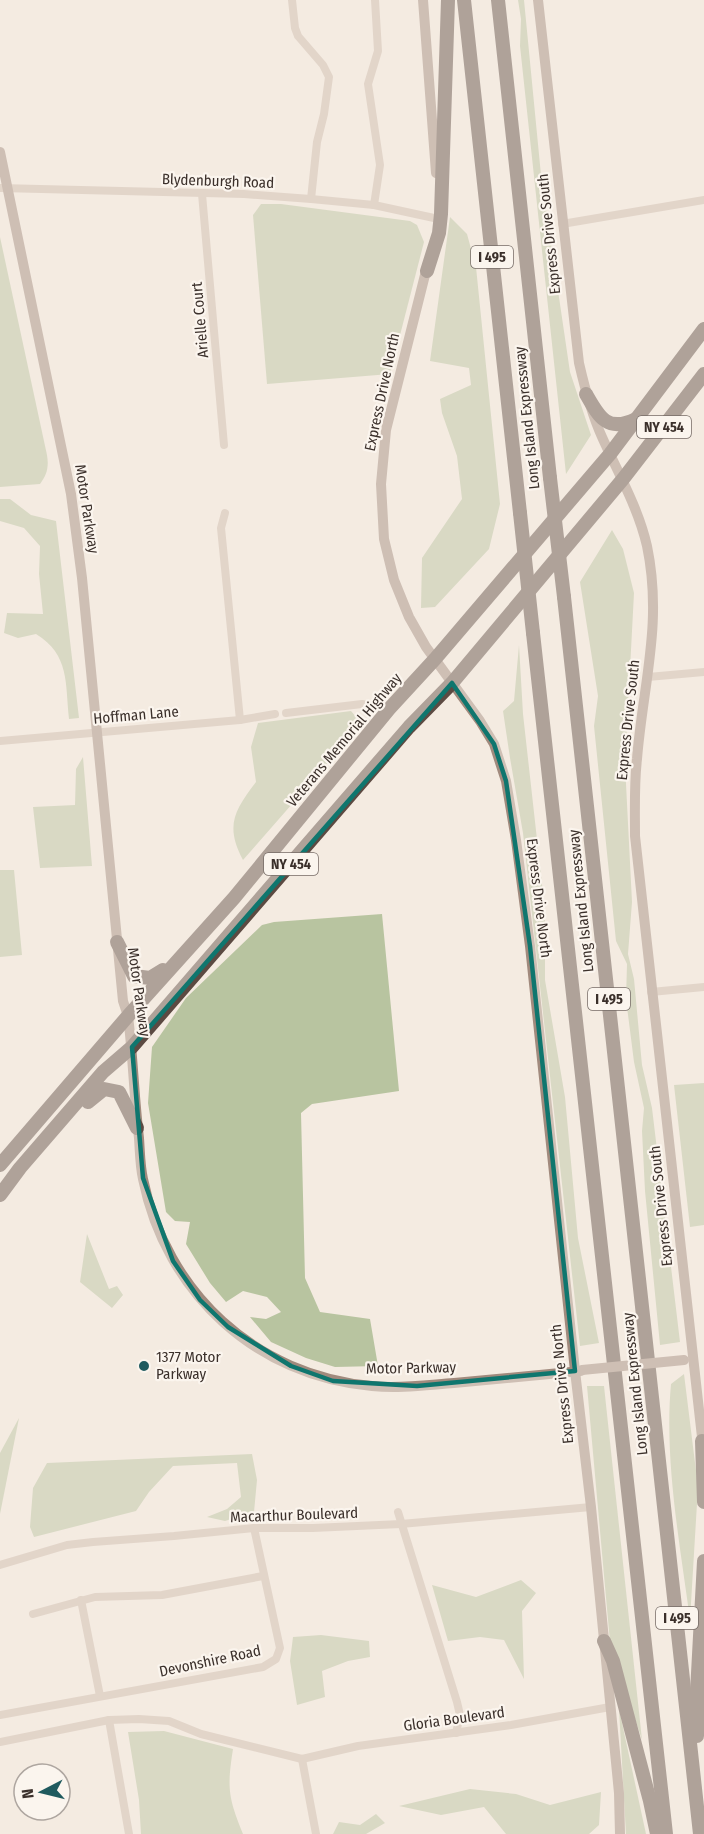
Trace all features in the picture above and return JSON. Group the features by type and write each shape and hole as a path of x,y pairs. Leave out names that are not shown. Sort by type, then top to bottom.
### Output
{"highway":[{"path":"427,271 439,233 441,214 448,0"},
{"name":"Long Island Expressway","path":"464,0 666,1834"},
{"name":"Long Island Expressway","path":"498,0 701,1834"},
{"name":"Veterans Memorial Highway","path":"0,1165 128,1016 234,898 389,710 610,454 704,329"},
{"name":"NY 454","path":"0,1195 20,1168 103,1072 132,1047 409,727 452,683 623,479 704,374"},
{"path":"586,394 599,416 610,423 624,424 636,419"},
{"path":"117,942 134,976 150,978 157,975 208,927"},
{"path":"42,1144 72,1119 100,1090 104,1089 112,1089 122,1095 138,1128"},
{"path":"703,1448 704,1502"},
{"path":"701,1834 697,1692 704,1561"},
{"path":"604,1641 619,1683 657,1834"}],"main road":[{"name":"Express Drive North","path":"423,0 435,145 434,218 427,271 390,412 383,451 381,496 384,539 394,580 409,616 435,659 494,744 506,781 530,946 578,1371 619,1793 620,1834"},
{"name":"Express Drive South","path":"538,0 577,350 586,394 594,418 623,479 640,523 647,548 655,599 653,637 636,760 635,836 703,1448"},
{"name":"Motor Parkway","path":"0,152 4,188 71,494 82,578 123,1001 128,1016 132,1047 142,1178 153,1217 173,1261 200,1300 228,1327 260,1350 291,1366 333,1382 374,1387 417,1386 694,1359"}],"street":[{"path":"291,0 298,36 323,65 329,77 324,114 317,142 311,199"},
{"path":"374,205 380,165 368,84 378,51 375,0"},
{"name":"Blydenburgh Road","path":"4,188 311,199 374,205 434,218"},
{"name":"Arielle Court","path":"202,194 224,445"},
{"path":"562,224 704,200"},
{"path":"225,513 221,528 240,720"},
{"path":"648,678 704,672"},
{"path":"286,713 362,704 389,710"},
{"name":"Hoffman Lane","path":"0,741 240,720 275,714"},
{"path":"651,992 704,987"},
{"name":"Macarthur Boulevard","path":"0,1565 67,1545 254,1528 401,1524 591,1507"},
{"path":"398,1512 457,1702 460,1715 456,1733"},
{"name":"Devonshire Road","path":"0,1715 263,1667 276,1659 280,1648 254,1528"},
{"path":"33,1614 95,1597 162,1595 263,1576"},
{"path":"81,1600 100,1696"},
{"name":"Gloria Boulevard","path":"302,1759 358,1746 511,1725 610,1707"},
{"path":"0,1742 109,1720 139,1719 169,1721 201,1734 302,1759 315,1834"},
{"path":"109,1720 129,1834"}],"highlighted area":[{"path":"452,683 494,744 506,781 530,946 575,1371 417,1386 333,1381 291,1366 228,1327 200,1300 173,1261 143,1178 132,1047"}],"green space":[{"path":"518,0 524,0 541,175 570,372 591,435 566,474 520,46 521,19"},
{"path":"261,204 281,204 410,221 417,225 424,242 390,374 267,384 253,215"},
{"path":"450,217 467,234 476,267 500,504 489,549 435,607 421,608 422,558 462,499 457,456 442,413 440,399 471,385 469,368 430,361"},
{"path":"0,237 47,455 47,471 40,484 0,487"},
{"path":"0,499 10,499 31,515 56,521 79,718 69,719 64,671 55,651 36,634 18,638 4,633 7,613 43,614 39,574 40,546 24,528 0,521"},
{"path":"612,530 623,549 634,593 625,764 632,902 628,954 634,979 642,1065 652,1108 680,1342 660,1345 645,1191 642,1131 644,1108 634,1062 626,999 627,964 616,941 594,726 598,696 580,582"},
{"path":"519,645 523,714 545,911 545,980 565,1097 578,1238 599,1343 580,1346 523,833 503,711 514,701"},
{"path":"351,711 362,724 243,860 237,848 233,828 237,810 256,782 251,747 258,723"},
{"path":"83,757 92,866 40,868 33,807 75,805 76,769"},
{"path":"0,870 14,870 22,955 0,957"},
{"path":"382,914 399,1091 312,1104 301,1113 305,1278 320,1312 370,1319 378,1366 335,1367 306,1358 271,1342 250,1317 266,1319 281,1312 267,1297 243,1291 226,1302 210,1283 186,1244 190,1222 175,1221 166,1212 148,1103 152,1047 186,998 262,925 274,922"},
{"path":"704,1083 704,1225 690,1227 674,1085"},
{"path":"87,1234 109,1289 117,1286 123,1295 112,1308 80,1282"},
{"path":"684,1374 698,1487 690,1620 674,1502 669,1413 671,1384"},
{"path":"587,1386 604,1386 642,1740 610,1642"},
{"path":"19,1418 0,1514 0,1453"},
{"path":"252,1454 257,1480 254,1512 225,1521 207,1517 227,1509 241,1497 237,1463 173,1466 149,1492 136,1511 34,1537 30,1527 33,1488 47,1463"},
{"path":"521,1580 536,1593 522,1611 524,1679 504,1640 480,1637 448,1641 432,1585 476,1597"},
{"path":"321,1635 369,1641 370,1657 348,1661 322,1671 325,1697 297,1705 290,1661 293,1637"},
{"path":"619,1709 646,1834 626,1834"},
{"path":"164,1731 233,1749 230,1792 243,1834 141,1834 139,1800 128,1732"},
{"path":"470,1789 516,1794 550,1805 601,1792 599,1825 589,1834 506,1834 484,1807 441,1815 399,1806"},
{"path":"376,1814 385,1823 366,1834 333,1834 339,1822 360,1825"}],"place":[{"name":"1377 Motor Parkway","path":"144,1366"}]}
